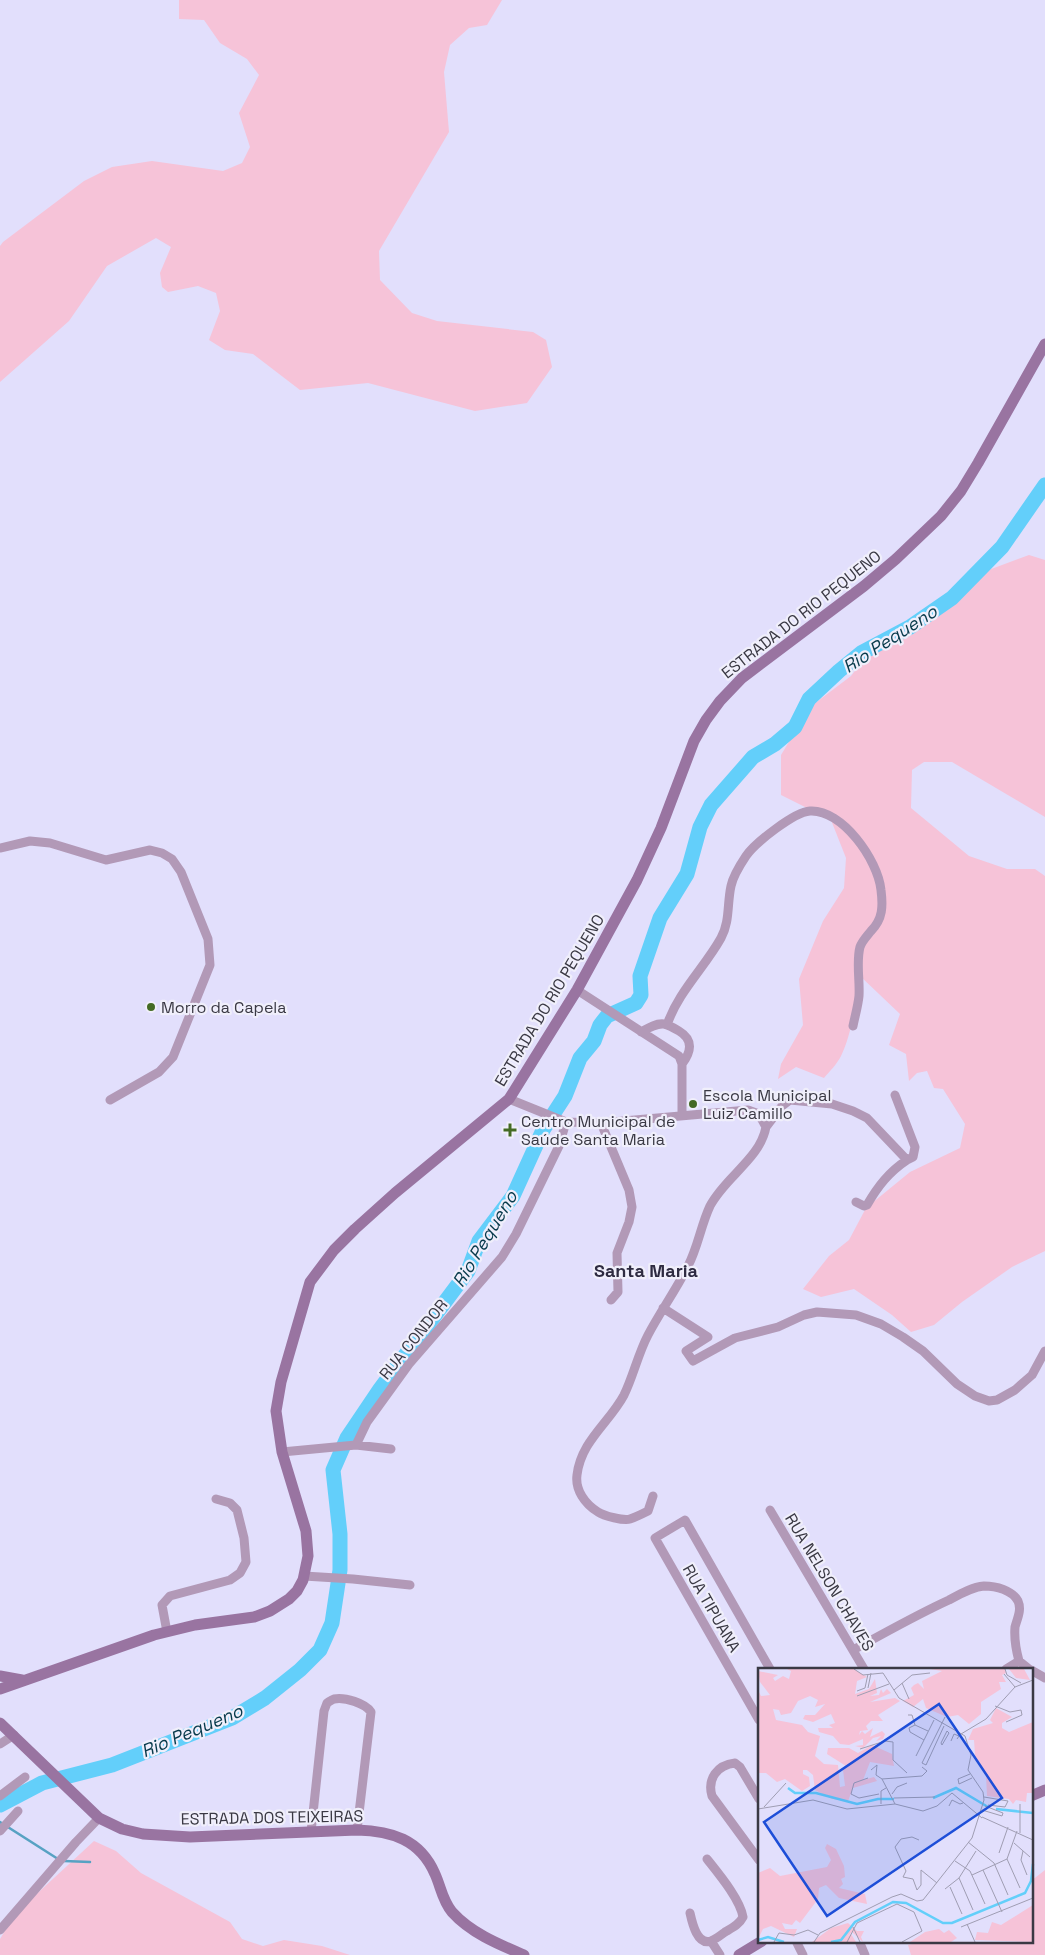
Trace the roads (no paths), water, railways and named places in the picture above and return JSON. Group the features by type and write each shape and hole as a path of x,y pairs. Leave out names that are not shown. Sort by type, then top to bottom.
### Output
{"street":[{"name":"ESTRADA DO RIO PEQUENO","path":"4,1688 167,1632 254,1617 270,1611 289,1599 297,1591 304,1576 308,1556 306,1531 282,1452 276,1411 281,1382 310,1282 334,1250 395,1193 509,1099 577,990 638,880 661,828 694,742 715,708 742,678 864,586 896,559 941,516 961,491 978,463 1045,344"},
{"path":"667,1024 679,1000 721,939 727,923 730,887 746,856 752,848 778,827 804,811 816,811 827,815 855,835 869,858 879,879 881,889 881,919 863,940 860,949 859,996 854,1026"},
{"path":"0,848 30,841 50,843 106,860 150,850 162,853 172,860 182,872 208,939 210,964 173,1057 159,1072 110,1100"},
{"path":"577,990 681,1059 682,1115"},
{"path":"641,1032 652,1026 667,1024 683,1033 690,1041 689,1054 682,1064"},
{"path":"856,1202 864,1206 867,1205 878,1186 894,1169 914,1157 915,1147 895,1095"},
{"path":"509,1099 563,1121 601,1123 748,1110 759,1114 766,1126"},
{"path":"653,1496 648,1511 628,1520 600,1513 585,1502 576,1485 583,1451 592,1437 613,1413 626,1391 635,1363 663,1308 689,1266 711,1205 756,1150 764,1135 766,1126 782,1106 790,1100 832,1104 867,1118 907,1160"},
{"name":"RUA CONDOR","path":"354,1445 367,1422 409,1364 502,1257 516,1234 559,1146 563,1121"},
{"path":"601,1123 629,1190 632,1207 630,1222 618,1253 618,1292 611,1300"},
{"path":"663,1308 708,1337 686,1351 693,1361 736,1338 778,1327 804,1314 832,1313 868,1318 904,1337 923,1351 957,1384 981,1400 997,1400 1015,1390 1032,1375 1045,1351"},
{"path":"282,1452 354,1445 391,1449"},
{"path":"167,1632 162,1605 170,1596 230,1580 240,1573 246,1562 244,1538 237,1510 230,1503 216,1499"},
{"name":"RUA NELSON CHAVES","path":"770,1510 863,1668"},
{"name":"RUA TIPUANA","path":"758,1716 655,1538 685,1520 769,1668"},
{"path":"304,1576 353,1578 410,1585"},
{"path":"853,1650 917,1614 971,1589 984,1586 1006,1590 1014,1595 1019,1604 1019,1614 1015,1627 1015,1646 1019,1662 1027,1668"},
{"path":"1008,1668 1019,1662"},
{"path":"1032,1671 1045,1678"},
{"path":"0,1676 24,1681"},
{"path":"0,1698 4,1688"},
{"path":"311,1832 324,1711 327,1703 334,1699 356,1701 367,1707 371,1712 356,1830"},
{"path":"0,1744 5,1725"},
{"name":"ESTRADA DOS TEIXEIRAS","path":"5,1725 99,1818 122,1829 143,1834 190,1837 356,1830 380,1831 395,1835 410,1843 424,1855 435,1873 443,1899 453,1913 473,1930 489,1940 524,1955"},
{"path":"758,1797 740,1767 735,1763 729,1764 713,1776 709,1788 712,1796 758,1859"},
{"path":"0,1796 25,1777"},
{"path":"1032,1796 1045,1790"},
{"path":"0,1831 18,1811"},
{"path":"0,1930 99,1818"},
{"path":"690,1913 699,1937 706,1941 711,1941 737,1924 743,1917 742,1911 707,1859"},
{"path":"711,1941 720,1955"},
{"path":"739,1955 752,1952 761,1942"},
{"path":"796,1942 803,1955"},
{"path":"859,1942 865,1955"}],"waterway":[{"name":"Rio Pequeno","path":"0,1805 42,1783 112,1765 232,1718 265,1698 300,1670 320,1650 332,1623 340,1570 340,1534 333,1470 347,1438 380,1389 468,1271 479,1241 513,1196 543,1130 565,1096 580,1058 594,1041 600,1025 607,1016 636,1003 641,995 640,976 660,918 687,874 700,827 711,805 753,757 775,744 795,727 809,699 839,671 861,653 910,627 952,598 1002,547 1045,485"},
{"path":"0,1822 58,1859"},
{"path":"64,1861 90,1862"}],"place":[{"name":"Morro da Capela","path":"151,1007"},
{"name":"Escola Municipal Luiz Camillo","path":"693,1104"},
{"name":"Centro Municipal de Saúde Santa Maria","path":"510,1130"}],"district":[{"name":"Santa Maria","path":"646,1271"}]}
